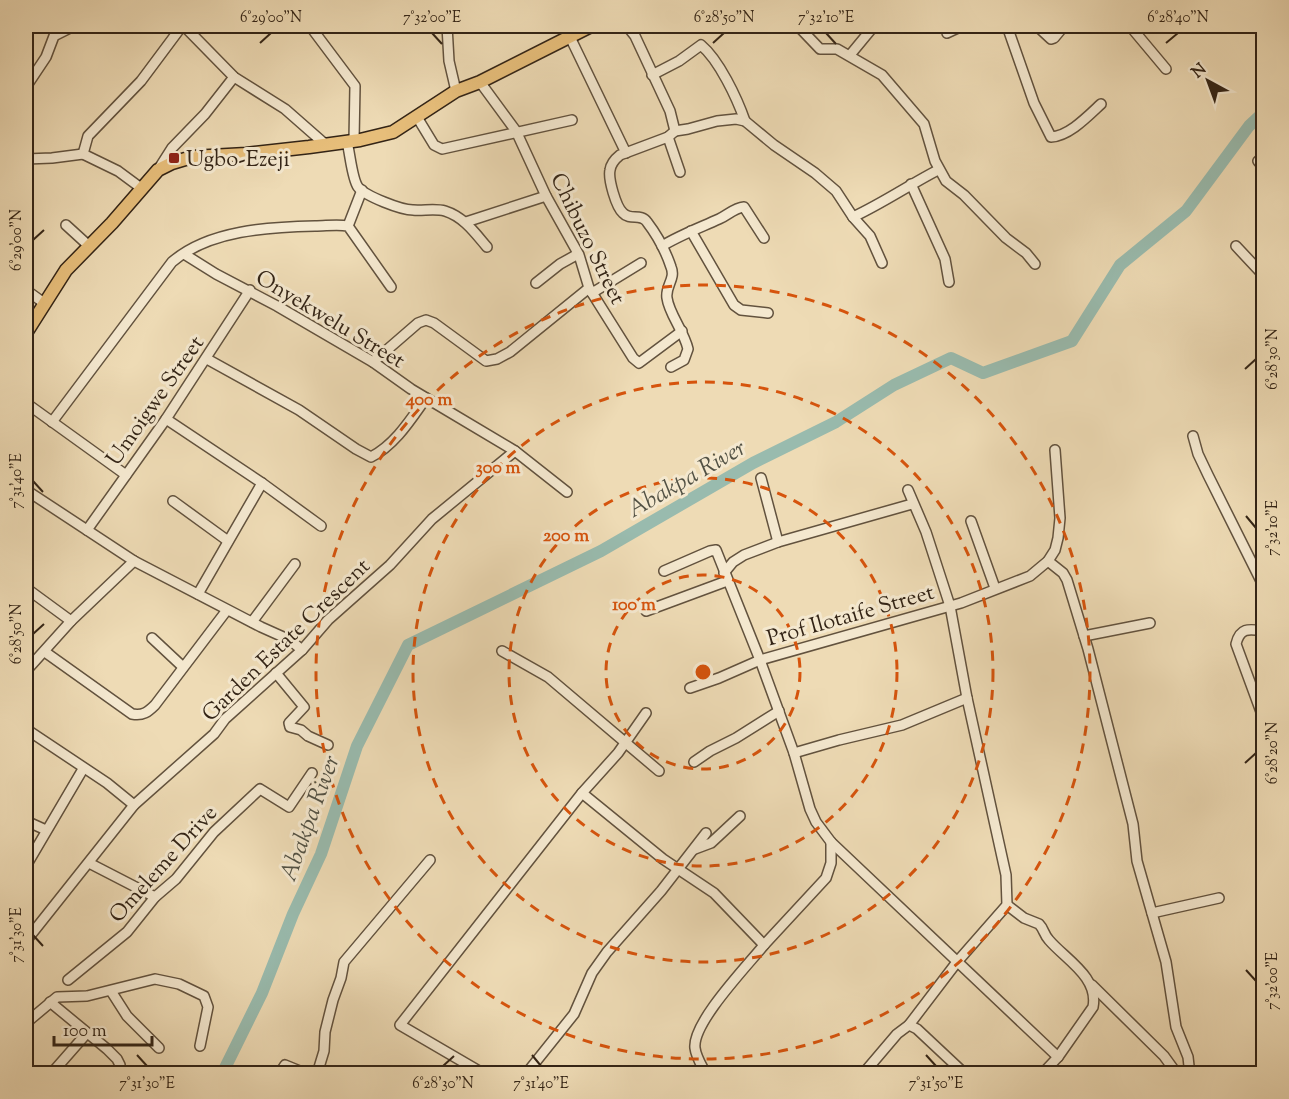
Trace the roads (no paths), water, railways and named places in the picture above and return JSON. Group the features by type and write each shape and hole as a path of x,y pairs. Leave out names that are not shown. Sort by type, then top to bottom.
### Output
{"main road":[{"path":"26,333 66,270 112,223 158,170 172,163 192,158 326,145 393,132 456,91 480,82 591,26"}],"street":[{"path":"26,87 46,57 54,36 74,26"},
{"path":"83,154 88,136 141,81 183,26 234,77 285,109 326,145"},
{"path":"310,26 355,87 351,141 356,185 399,208 443,210 466,222 487,247"},
{"path":"447,26 449,61 456,91"},
{"path":"627,26 635,36 670,111 671,134 680,172"},
{"path":"798,26 820,49 837,49 882,75 918,114 924,124 938,170 945,181 964,195 1035,264"},
{"path":"849,55 874,26"},
{"path":"947,33 962,26"},
{"path":"1007,26 1034,103 1051,137 1054,138 1071,129 1101,104"},
{"path":"1037,26 1051,39 1064,26"},
{"path":"1130,26 1166,69"},
{"path":"570,37 626,153"},
{"path":"652,75 701,45 726,80 738,101 745,121"},
{"path":"158,170 172,148 205,114 234,77"},
{"name":"Chibuzo Street","path":"480,82 516,131 546,196 578,254 591,290 614,331 633,358 639,363 682,331"},
{"path":"417,117 438,148 448,148 572,120"},
{"path":"671,367 684,360 687,354 686,342 667,297 673,276 672,269 662,246 646,220 641,217 629,217 619,207 610,179 610,168 614,159 626,153 671,134 717,121 736,118 745,121 836,191 853,217 870,236 882,263"},
{"path":"26,159 83,154 118,171 141,188"},
{"path":"1263,157 1258,161 1263,168"},
{"path":"853,217 875,207 938,170"},
{"path":"911,184 945,259 950,282"},
{"path":"348,226 362,190"},
{"path":"466,222 546,196"},
{"path":"662,246 737,208 744,207 765,238"},
{"path":"66,225 89,246"},
{"path":"52,422 166,270 181,256 224,236 242,231 291,226 348,226"},
{"path":"348,226 391,288"},
{"path":"691,231 734,305 741,310 768,313"},
{"path":"1236,246 1263,276"},
{"path":"536,283 560,264 578,254"},
{"name":"Onyekwelu Street","path":"181,256 250,290 373,362 456,417 515,451 567,492"},
{"path":"373,362 418,323 426,320 434,323 486,361 497,359 510,352 591,290 641,263"},
{"path":"26,290 44,303"},
{"name":"Umoigwe Street","path":"87,530 207,359 250,290"},
{"path":"207,359 299,410 356,449 371,456 382,451 403,429 426,398"},
{"path":"26,403 126,475"},
{"path":"166,419 262,483 321,526"},
{"path":"1194,436 1198,454 1263,587"},
{"path":"1055,450 1060,518 1055,550 1048,561 1064,573 1084,636 1133,824 1143,889 1166,962 1176,1027 1188,1057 1187,1074"},
{"name":"Garden Estate Crescent","path":"26,941 134,805 214,734 225,719 302,650 328,620 390,565 432,519 515,451"},
{"path":"761,478 778,542"},
{"path":"198,594 262,483"},
{"path":"26,490 134,561 290,640 302,650"},
{"path":"863,1074 897,1034 909,1025 957,962 1004,908 1006,875 967,698 950,606 926,532 912,504 908,490"},
{"path":"173,501 228,541"},
{"path":"646,611 725,577 734,562 744,555 778,542 912,504"},
{"path":"971,521 994,588"},
{"path":"664,571 716,550 779,711 816,822 831,842 957,962 1006,1005 1058,1057"},
{"path":"26,671 71,621 134,561"},
{"name":"Prof Ilotaife Street","path":"690,688 760,660 950,606 1030,576 1048,561"},
{"path":"252,622 295,564"},
{"path":"26,588 71,621"},
{"path":"45,652 132,714 139,715 147,713 155,705 227,610"},
{"path":"1084,636 1150,623"},
{"path":"1263,631 1246,628 1241,632 1236,644 1263,720"},
{"path":"152,638 183,667"},
{"path":"502,651 548,677 578,700 624,743 659,771"},
{"path":"276,673 304,707 289,723 291,728 301,730 308,736 328,745"},
{"path":"794,753 902,725 967,698"},
{"path":"694,762 710,750 736,738 779,711"},
{"path":"484,1074 399,1025 582,793 604,769 646,713"},
{"path":"26,729 107,783 134,805"},
{"path":"26,866 83,769"},
{"name":"Omeleme Drive","path":"68,981 127,932 155,897 176,879 223,824 260,789 289,807 312,773"},
{"path":"582,793 678,869 714,893 764,945"},
{"path":"693,850 711,843 740,816"},
{"path":"26,820 46,830"},
{"path":"526,1074 574,1014 592,973 607,952 706,833"},
{"path":"706,1074 695,1050 695,1040 701,1024 764,945 826,878 831,863 831,842"},
{"path":"317,1074 324,1051 325,1032 344,962 430,860"},
{"path":"89,863 155,897"},
{"path":"1152,913 1219,898"},
{"path":"1004,908 1039,924 1048,940 1164,1056 1177,1074"},
{"path":"26,1023 60,996 76,997 111,991 155,979 179,984 204,996 208,1007 200,1046"},
{"path":"1042,1074 1058,1057 1093,1007 1095,998 1090,983"},
{"path":"111,991 127,1016 159,1048"},
{"path":"51,1002 117,1059 120,1065 116,1074"},
{"path":"909,1025 917,1029 964,1074"},
{"path":"51,1074 87,1033"},
{"path":"279,1074 285,1065 307,1074"}],"waterway":[{"name":"Abakpa River","path":"222,1074 262,993 293,914 321,854 357,746 408,645 601,551 753,463 836,422 894,385 951,358 983,373 1072,341 1120,265 1186,211 1249,126 1264,112"}],"place":[{"name":"Ugbo-Ezeji","path":"174,158"}]}
